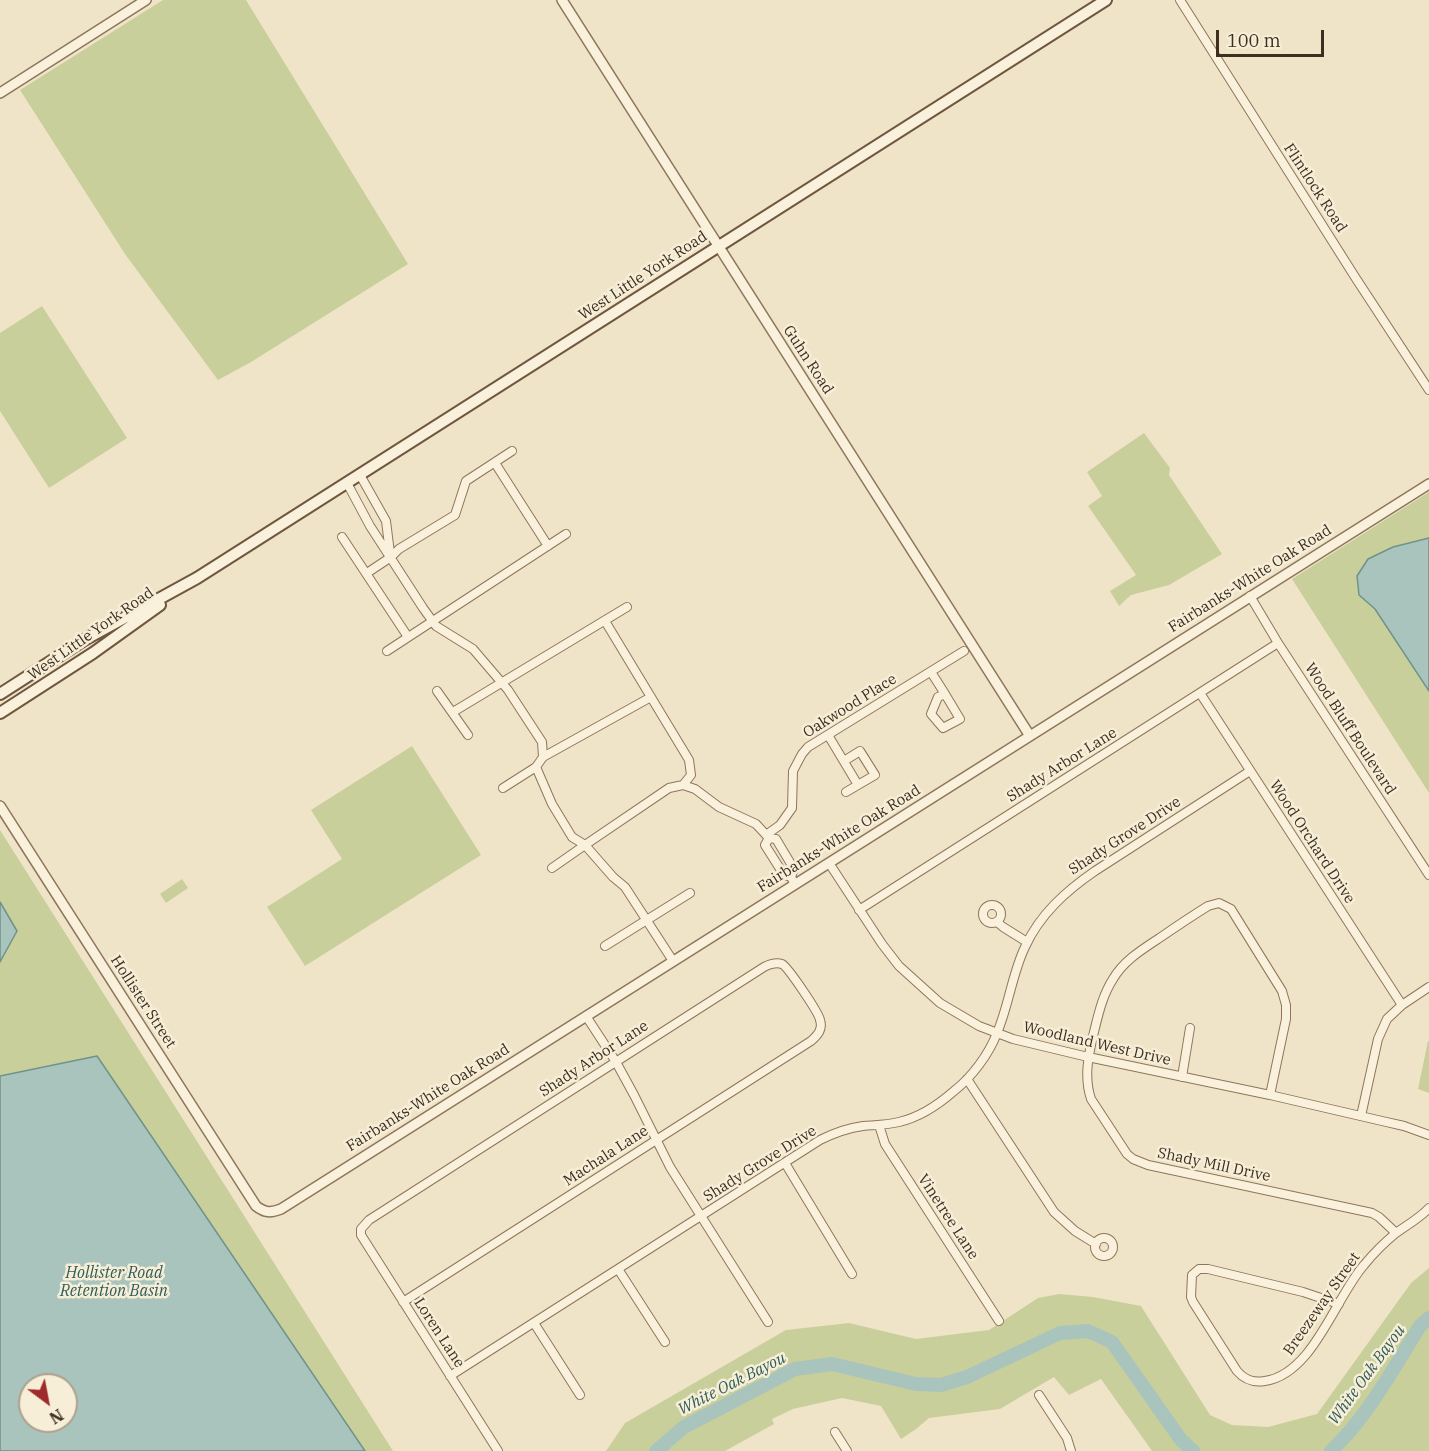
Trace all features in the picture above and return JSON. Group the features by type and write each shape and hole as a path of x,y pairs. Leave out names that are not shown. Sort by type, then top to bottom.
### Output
{"main road":[{"name":"West Little York Road","path":"0,713 93,653 197,578 1106,0"},
{"name":"West Little York Road","path":"0,694 84,640 197,578"}],"street":[{"path":"0,93 146,0"},
{"name":"Guhn Road","path":"562,0 1030,736"},
{"name":"Flintlock Road","path":"1180,0 1429,390"},
{"path":"367,573 399,549 455,515 466,481 512,451"},
{"path":"495,463 548,546"},
{"path":"360,475 386,521 390,557"},
{"path":"347,483 370,526 436,626 472,649 508,690 542,742 543,757"},
{"name":"Fairbanks-White Oak Road","path":"263,1212 281,1209 673,962 793,880 829,863 1429,484"},
{"path":"387,651 566,534"},
{"path":"342,537 408,637"},
{"name":"Wood Bluff Boulevard","path":"1250,596 1278,643 1429,875"},
{"path":"453,712 627,607"},
{"path":"605,621 689,760 691,775 683,785"},
{"name":"Shady Arbor Lane","path":"859,910 1278,643"},
{"name":"Oakwood Place","path":"767,836 780,825 792,807 793,771 808,747 964,651"},
{"path":"931,672 945,694"},
{"path":"437,691 468,735"},
{"name":"Wood Orchard Drive","path":"1200,693 1402,1005"},
{"path":"503,788 536,767 543,757 651,697"},
{"path":"828,735 858,785"},
{"path":"844,761 860,751 875,775 846,792"},
{"path":"536,767 558,816 572,837 585,845 625,887 673,962"},
{"name":"Shady Grove Drive","path":"450,1376 820,1140 851,1128 905,1121 926,1112 956,1090 986,1054 997,1034 1016,969 1027,942 1044,915 1080,881 1250,771"},
{"path":"552,868 669,788 683,785 696,789 719,807 756,824 767,836 776,839 794,869 793,880 784,875 765,844 767,836"},
{"name":"Hollister Street","path":"0,806 256,1206 263,1212"},
{"name":"Woodland West Drive","path":"829,863 889,954 921,987 940,1003 997,1034 1088,1057 1404,1126 1429,1135"},
{"path":"605,946 690,893"},
{"name":"Shady Mill Drive","path":"1270,1095 1287,1011 1282,991 1231,909 1219,903 1208,906 1136,953 1113,978 1102,1001 1088,1057 1087,1077 1091,1100 1133,1159 1148,1165 1372,1213 1396,1233"},
{"path":"997,922 1027,942"},
{"name":"Shady Arbor Lane","path":"361,1229 369,1220 764,967 776,963 789,971 820,1018 821,1029"},
{"path":"1361,1116 1380,1032 1387,1019 1402,1005 1429,987"},
{"path":"586,1016 616,1062 670,1167 768,1322"},
{"path":"1182,1077 1190,1028"},
{"name":"Machala Lane","path":"403,1302 811,1041 821,1029"},
{"path":"967,1079 1054,1212 1075,1231 1096,1244"},
{"name":"Vinetree Lane","path":"879,1125 885,1144 999,1321"},
{"path":"785,1163 852,1274"},
{"name":"Breezeway Street","path":"1339,1304 1303,1292 1208,1269 1199,1269 1192,1275 1191,1298 1236,1371 1253,1382 1275,1379 1294,1368 1311,1347 1331,1317 1339,1304 1360,1269 1396,1233 1429,1208"},
{"name":"Loren Lane","path":"361,1229 361,1235 498,1451"},
{"path":"618,1269 665,1342"},
{"path":"534,1323 580,1395"},
{"path":"1039,1395 1067,1438 1071,1451"},
{"path":"835,1432 847,1451"}],"green space":[{"path":"163,0 246,0 408,264 251,362 218,380 125,254 20,90"},
{"path":"42,306 127,438 49,488 0,411 0,333"},
{"path":"1144,433 1170,468 1169,475 1222,554 1169,585 1131,595 1119,606 1110,591 1136,575 1088,506 1102,496 1087,472"},
{"path":"1429,492 1429,793 1292,579"},
{"path":"412,746 481,855 305,966 267,907 342,859 311,810"},
{"name":"Hollister Road Retention Basin","path":"0,830 393,1451 0,1451"},
{"path":"182,879 188,888 166,903 160,894"},
{"path":"1429,1041 1429,1093 1418,1089"},
{"path":"1429,1268 1429,1451 1152,1451 1101,1379 1069,1395 1054,1377 1000,1409 929,1418 901,1439 881,1406 842,1398 793,1409 772,1419 774,1424 725,1451 606,1451 625,1423 786,1330 849,1323 916,1339 989,1330 1038,1298 1059,1294 1093,1297 1141,1306 1210,1415 1232,1425 1268,1427 1317,1414 1411,1283"}],"water":[{"path":"1429,538 1429,691 1375,609 1359,595 1357,576 1368,559 1393,547"},
{"path":"0,902 17,931 0,962"},
{"name":"Hollister Road Retention Basin","path":"97,1056 365,1451 0,1451 0,1076"}],"waterway":[{"name":"White Oak Bayou","path":"1331,1451 1357,1423 1420,1326 1429,1318"},
{"name":"White Oak Bayou","path":"656,1451 684,1427 795,1369 832,1364 916,1384 941,1385 967,1377 1060,1333 1088,1331 1112,1342 1181,1440 1193,1451"}]}
